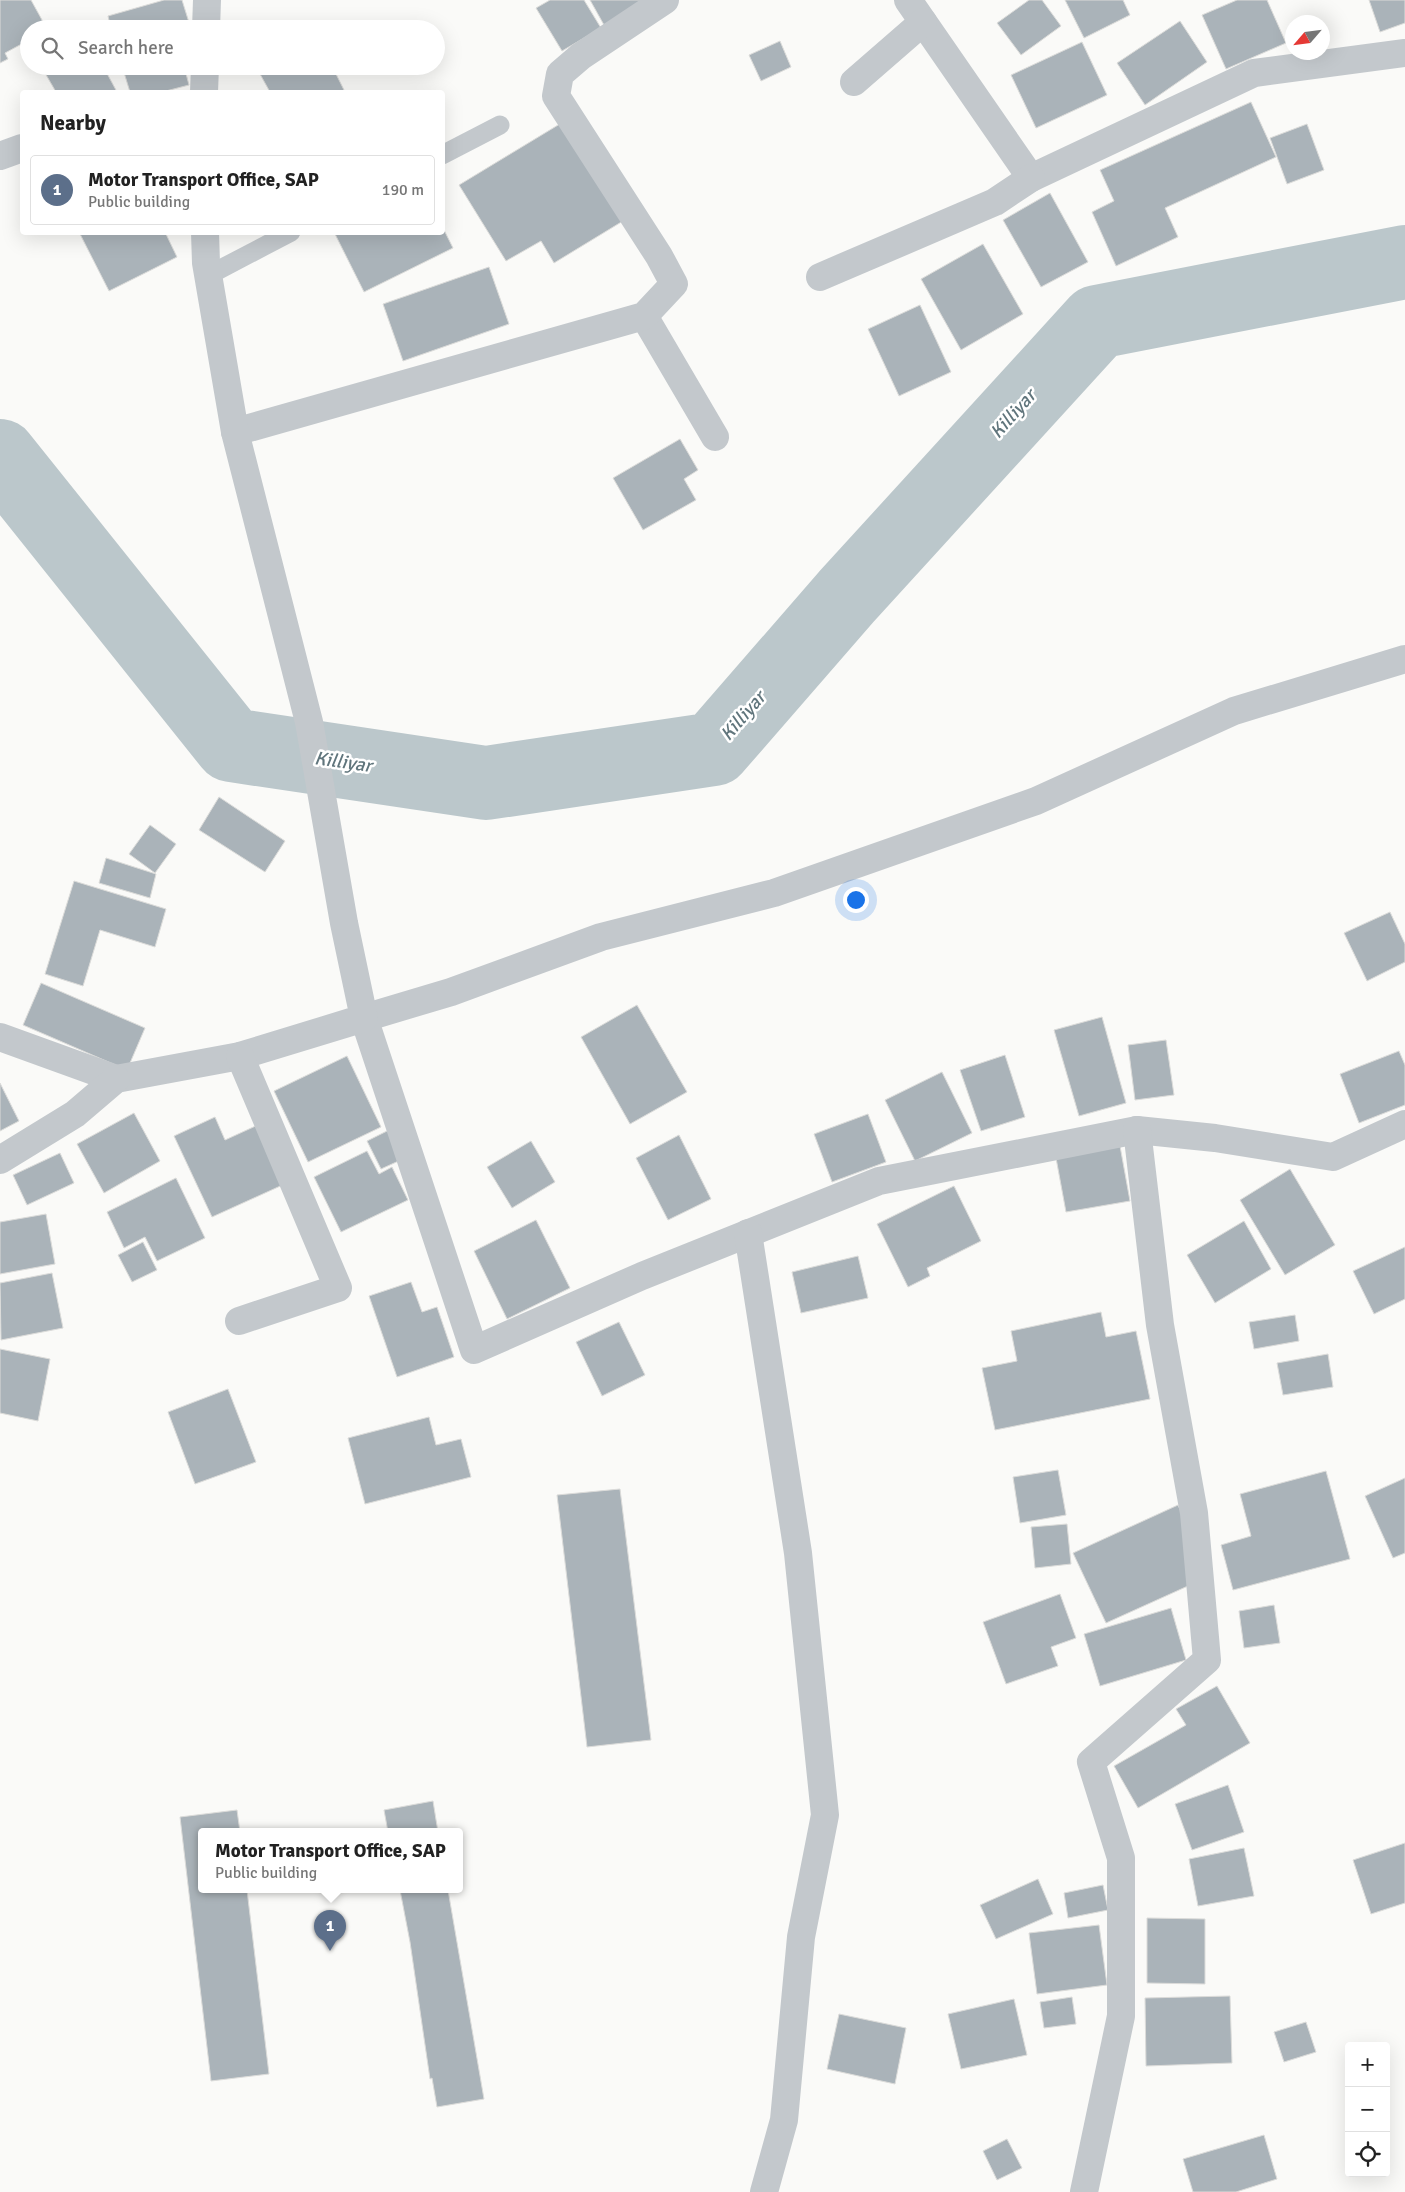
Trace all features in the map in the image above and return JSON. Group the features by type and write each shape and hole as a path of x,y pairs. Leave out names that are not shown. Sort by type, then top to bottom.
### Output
{"street":[{"path":"206,20 207,0"},
{"path":"235,432 644,316 674,284 659,256 556,96 560,74 581,56 665,0"},
{"path":"854,82 916,11 1031,178"},
{"path":"820,277 995,202 1031,178 1254,73 1405,52"},
{"path":"0,156 20,149"},
{"path":"205,235 209,275 235,432 309,722 364,1018 474,1350 642,1276 879,1181 1137,1130 1215,1138 1333,1157 1405,1124"},
{"path":"644,316 715,437"},
{"path":"0,1160 75,1114 116,1079 240,1056 451,992 601,937 783,890 1036,801 1234,711 1405,659"},
{"path":"0,1037 116,1079"},
{"path":"239,1321 338,1288 240,1056"},
{"path":"1084,2192 1121,2016 1121,1858 1091,1762 1207,1660 1194,1513 1160,1324 1137,1130"},
{"path":"748,1232 798,1553 826,1815 801,1937 784,2120 764,2192"}],"lane":[{"path":"445,153 500,125"},
{"path":"209,275 285,235"}],"building":[{"path":"0,0 31,0 42,20 20,20 20,45 5,53 8,59 0,63"},
{"path":"164,0 182,0 188,20 109,20 108,16"},
{"path":"550,0 584,0 601,28 562,51 536,8"},
{"path":"590,0 648,0 604,25"},
{"path":"1029,0 1042,0 1061,26 1021,55 997,23"},
{"path":"1065,0 1123,0 1130,15 1084,38"},
{"path":"1237,0 1267,0 1285,43 1226,69 1202,15"},
{"path":"1369,0 1405,0 1405,23 1380,32"},
{"path":"1180,21 1207,62 1145,105 1117,63"},
{"path":"780,41 791,67 761,81 749,55"},
{"path":"1082,42 1107,95 1036,128 1011,75"},
{"path":"46,75 108,75 116,90 55,90"},
{"path":"125,75 186,75 189,85 170,90 129,90"},
{"path":"261,75 336,75 344,90 269,90"},
{"path":"1251,102 1276,157 1165,208 1178,237 1116,266 1092,212 1114,201 1100,170"},
{"path":"568,119 623,221 554,263 541,241 506,261 459,185"},
{"path":"1307,124 1324,170 1287,184 1270,138"},
{"path":"1050,193 1088,262 1041,287 1003,220"},
{"path":"445,232 453,248 364,292 336,235 445,235"},
{"path":"81,235 166,235 177,257 109,291"},
{"path":"983,244 1023,314 961,350 921,279"},
{"path":"489,267 509,324 403,361 383,304"},
{"path":"920,305 951,372 899,396 868,329"},
{"path":"680,439 698,470 684,479 696,500 643,530 613,478"},
{"path":"219,797 285,841 265,872 199,830"},
{"path":"150,825 176,844 155,873 129,854"},
{"path":"106,858 156,874 150,898 99,883"},
{"path":"74,881 166,909 155,947 100,930 83,986 45,974"},
{"path":"1390,912 1405,944 1405,962 1367,981 1344,933"},
{"path":"41,983 145,1028 127,1070 23,1025"},
{"path":"637,1005 687,1092 630,1124 581,1037"},
{"path":"1102,1017 1126,1103 1079,1116 1054,1030"},
{"path":"1166,1040 1174,1095 1135,1100 1128,1045"},
{"path":"1399,1051 1405,1065 1405,1105 1359,1123 1340,1074"},
{"path":"1005,1055 1025,1117 981,1131 960,1070"},
{"path":"347,1056 381,1127 308,1162 274,1091"},
{"path":"942,1072 972,1133 915,1161 885,1100"},
{"path":"0,1083 19,1121 0,1131"},
{"path":"134,1113 160,1161 104,1193 77,1144"},
{"path":"868,1114 886,1162 832,1182 814,1134"},
{"path":"215,1117 225,1140 260,1124 287,1183 212,1217 174,1136"},
{"path":"389,1130 403,1159 381,1169 367,1141"},
{"path":"679,1135 711,1199 668,1220 636,1158"},
{"path":"531,1141 555,1182 512,1208 487,1167"},
{"path":"1120,1146 1130,1201 1066,1212 1056,1158"},
{"path":"367,1151 379,1174 392,1167 408,1200 341,1232 314,1177"},
{"path":"60,1153 74,1183 27,1205 13,1175"},
{"path":"1290,1169 1335,1245 1285,1275 1240,1200"},
{"path":"176,1178 205,1238 157,1261 145,1237 124,1248 107,1212"},
{"path":"954,1186 981,1241 927,1268 930,1276 908,1287 877,1224"},
{"path":"46,1214 55,1264 0,1274 0,1222"},
{"path":"536,1220 570,1288 507,1319 474,1251"},
{"path":"1244,1221 1271,1269 1215,1303 1187,1255"},
{"path":"143,1242 157,1270 132,1282 118,1255"},
{"path":"1405,1247 1405,1299 1374,1314 1353,1271"},
{"path":"858,1256 868,1298 801,1313 792,1272"},
{"path":"52,1273 63,1328 1,1340 0,1283"},
{"path":"411,1282 422,1312 437,1307 454,1357 397,1377 369,1296"},
{"path":"1101,1312 1106,1337 1136,1331 1150,1399 995,1430 982,1368 1017,1361 1011,1331"},
{"path":"1295,1315 1299,1341 1254,1349 1249,1322"},
{"path":"619,1322 645,1375 602,1396 576,1342"},
{"path":"0,1349 50,1359 38,1421 0,1413"},
{"path":"1328,1354 1333,1387 1283,1395 1277,1363"},
{"path":"228,1389 256,1462 195,1484 168,1412"},
{"path":"429,1417 436,1445 461,1439 471,1477 365,1504 348,1438"},
{"path":"1058,1470 1066,1515 1020,1523 1013,1477"},
{"path":"1326,1471 1350,1559 1233,1590 1221,1545 1251,1536 1240,1494"},
{"path":"1405,1478 1405,1553 1393,1558 1365,1496"},
{"path":"620,1489 651,1740 587,1747 557,1495"},
{"path":"1178,1505 1210,1576 1106,1623 1073,1553"},
{"path":"1067,1524 1071,1564 1035,1568 1031,1527"},
{"path":"1060,1594 1076,1638 1051,1647 1058,1666 1006,1684 983,1622"},
{"path":"1274,1605 1280,1643 1244,1648 1239,1611"},
{"path":"1171,1608 1186,1660 1100,1686 1084,1634"},
{"path":"1217,1686 1250,1743 1138,1808 1114,1766 1186,1725 1176,1709"},
{"path":"1228,1785 1244,1832 1192,1850 1175,1804"},
{"path":"433,1801 437,1828 387,1828 384,1810"},
{"path":"237,1810 239,1828 198,1828 198,1893 247,1893 269,2074 211,2081 180,1817"},
{"path":"1405,1843 1405,1903 1371,1914 1353,1860"},
{"path":"1244,1848 1254,1896 1198,1906 1189,1859"},
{"path":"1038,1879 1053,1914 996,1939 980,1905"},
{"path":"1103,1885 1108,1910 1068,1918 1064,1893"},
{"path":"401,1893 449,1893 484,2099 437,2107 432,2078 430,2079 410,1942"},
{"path":"1147,1918 1205,1919 1205,1984 1147,1983"},
{"path":"1099,1925 1107,1985 1037,1994 1029,1933"},
{"path":"1230,1996 1232,2063 1146,2066 1145,1998"},
{"path":"1072,1997 1076,2024 1044,2028 1040,2002"},
{"path":"1014,1999 1027,2055 961,2069 948,2014"},
{"path":"839,2014 906,2028 895,2084 827,2069"},
{"path":"1306,2022 1316,2052 1284,2062 1274,2032"},
{"path":"1264,2135 1277,2179 1236,2192 1193,2192 1183,2159"},
{"path":"1007,2139 1022,2168 997,2180 983,2151"}],"waterway":[{"name":"Killiyar","path":"0,456 231,745 486,783 714,749 847,596 1097,322 1405,262"}],"place":[{"name":"Motor Transport Office, SAP","path":"330,1951"}]}
